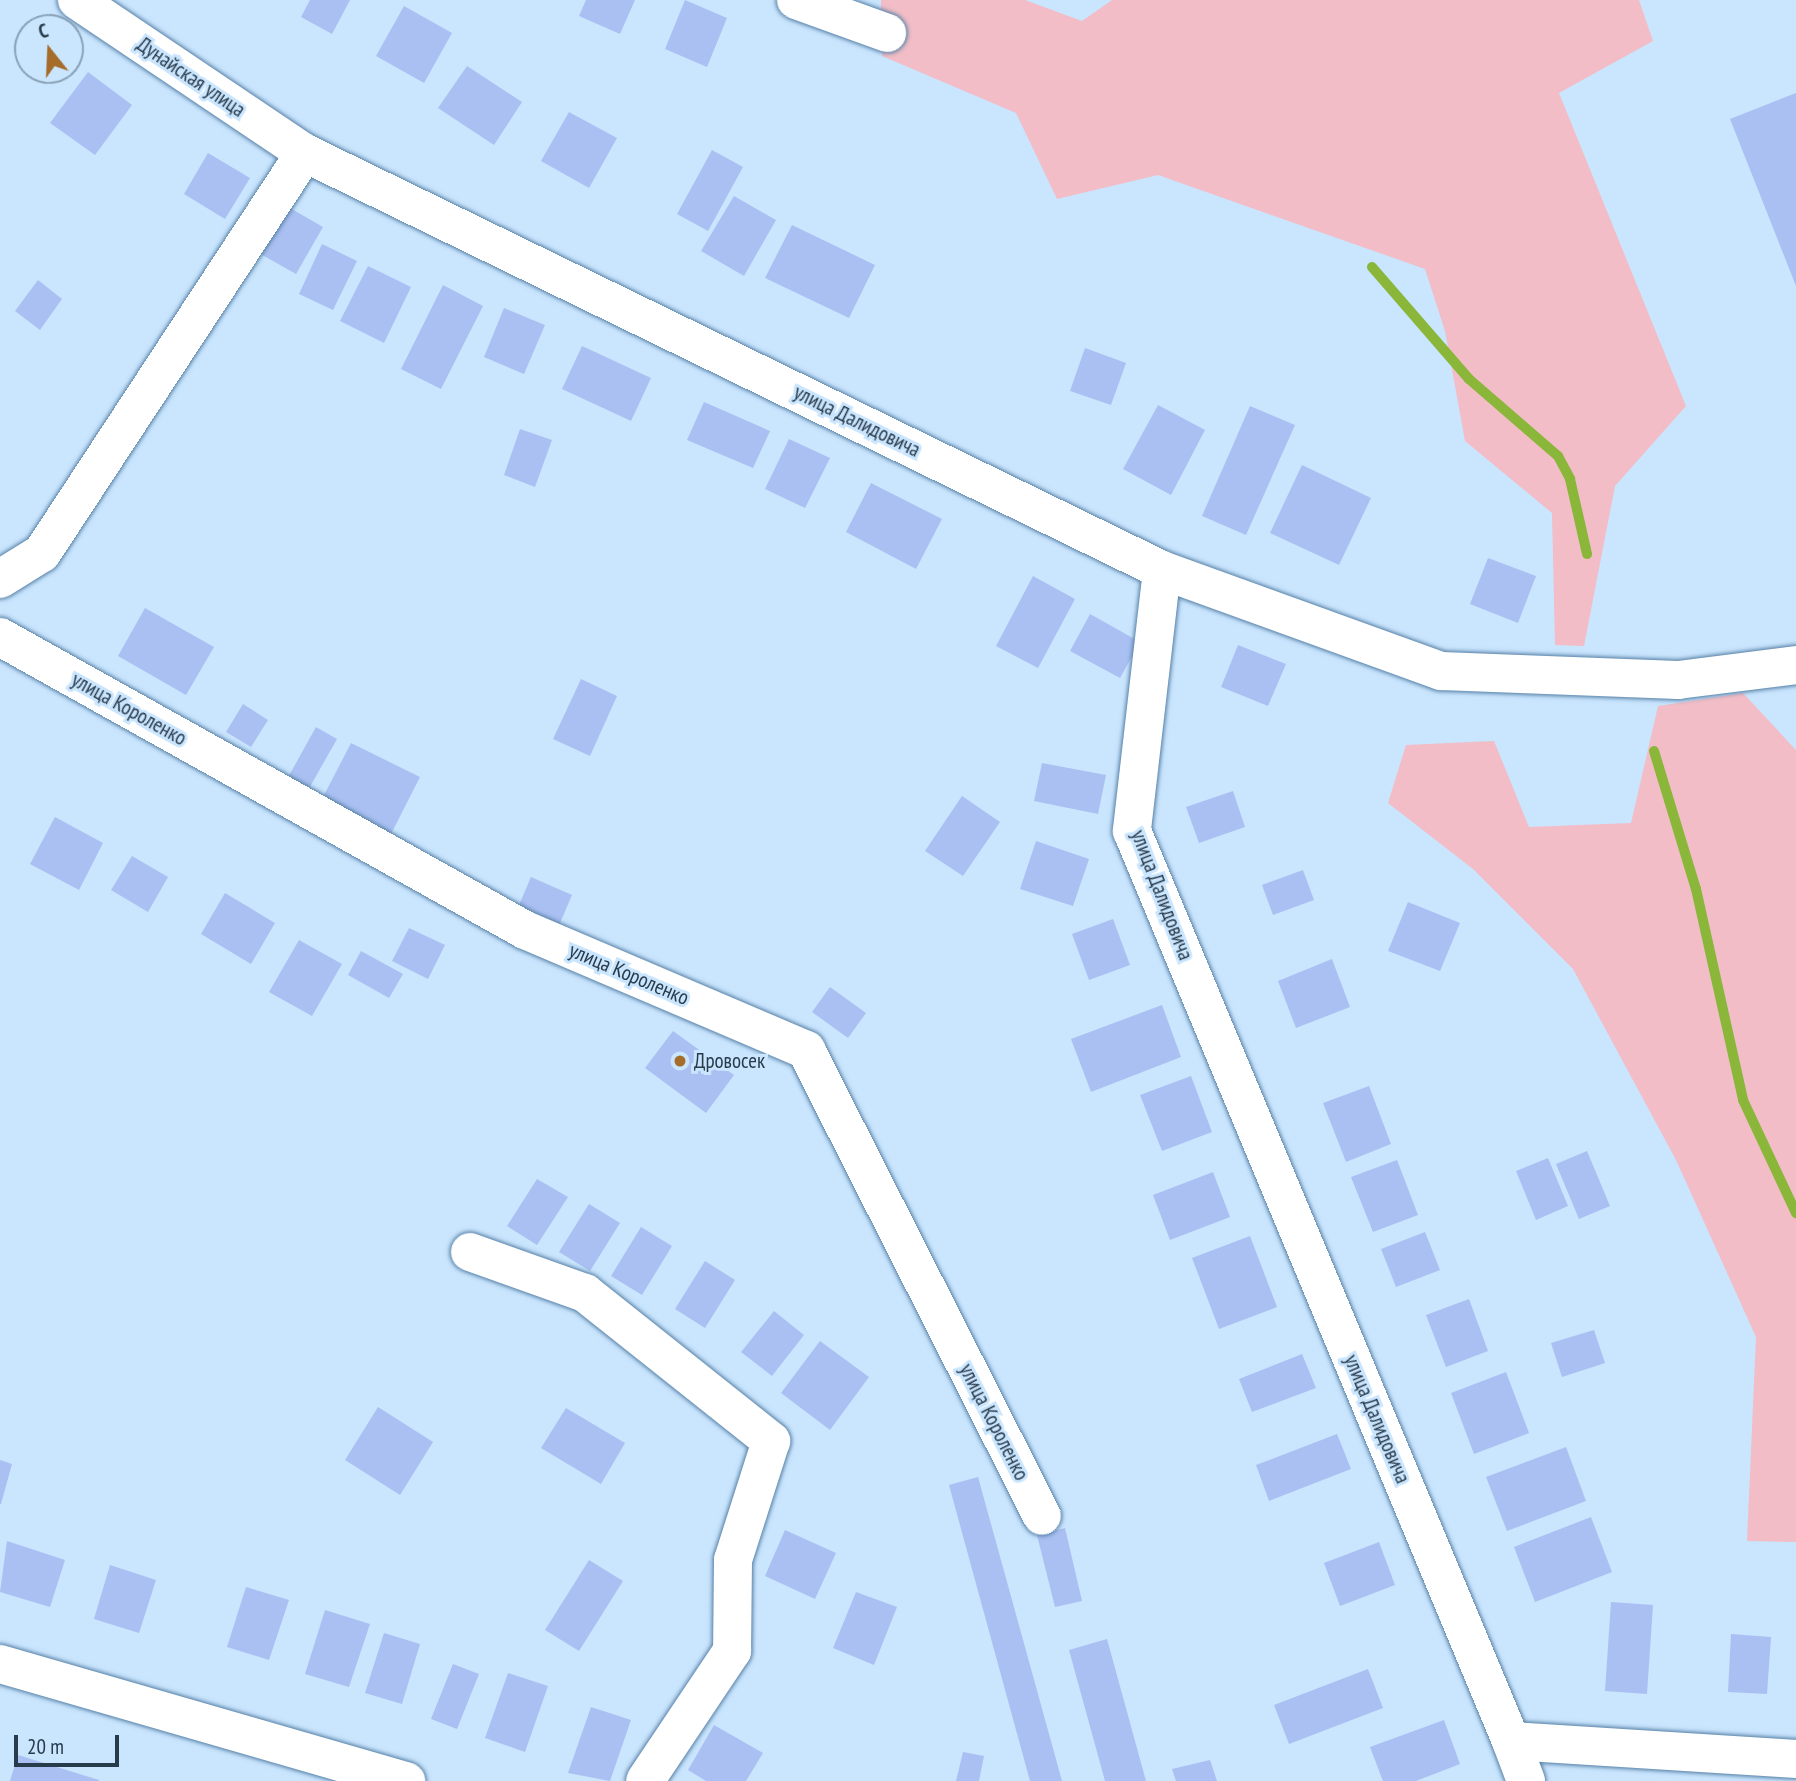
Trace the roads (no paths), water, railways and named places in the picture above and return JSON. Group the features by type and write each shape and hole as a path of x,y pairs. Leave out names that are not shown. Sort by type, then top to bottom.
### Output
{"street":[{"name":"Дунайская улица","path":"77,0 306,153"},
{"path":"796,0 887,33"},
{"name":"улица Далидовича","path":"306,153 1161,570 1132,831 1526,1781"},
{"path":"0,579 41,553 306,153"},
{"path":"1161,570 1441,671 1678,680 1796,665"},
{"name":"улица Короленко","path":"0,637 525,930 806,1049 1042,1516"},
{"path":"470,1252 585,1293 771,1441 733,1560 732,1651 645,1781"},
{"path":"0,1664 406,1781"},
{"path":"1511,1741 1796,1759"}],"waterway":[{"path":"1372,267 1469,379 1558,456 1570,479 1587,554"},
{"path":"1654,751 1696,889 1743,1100 1796,1213"}],"place":[{"name":"Дровосек","path":"680,1061"}]}
